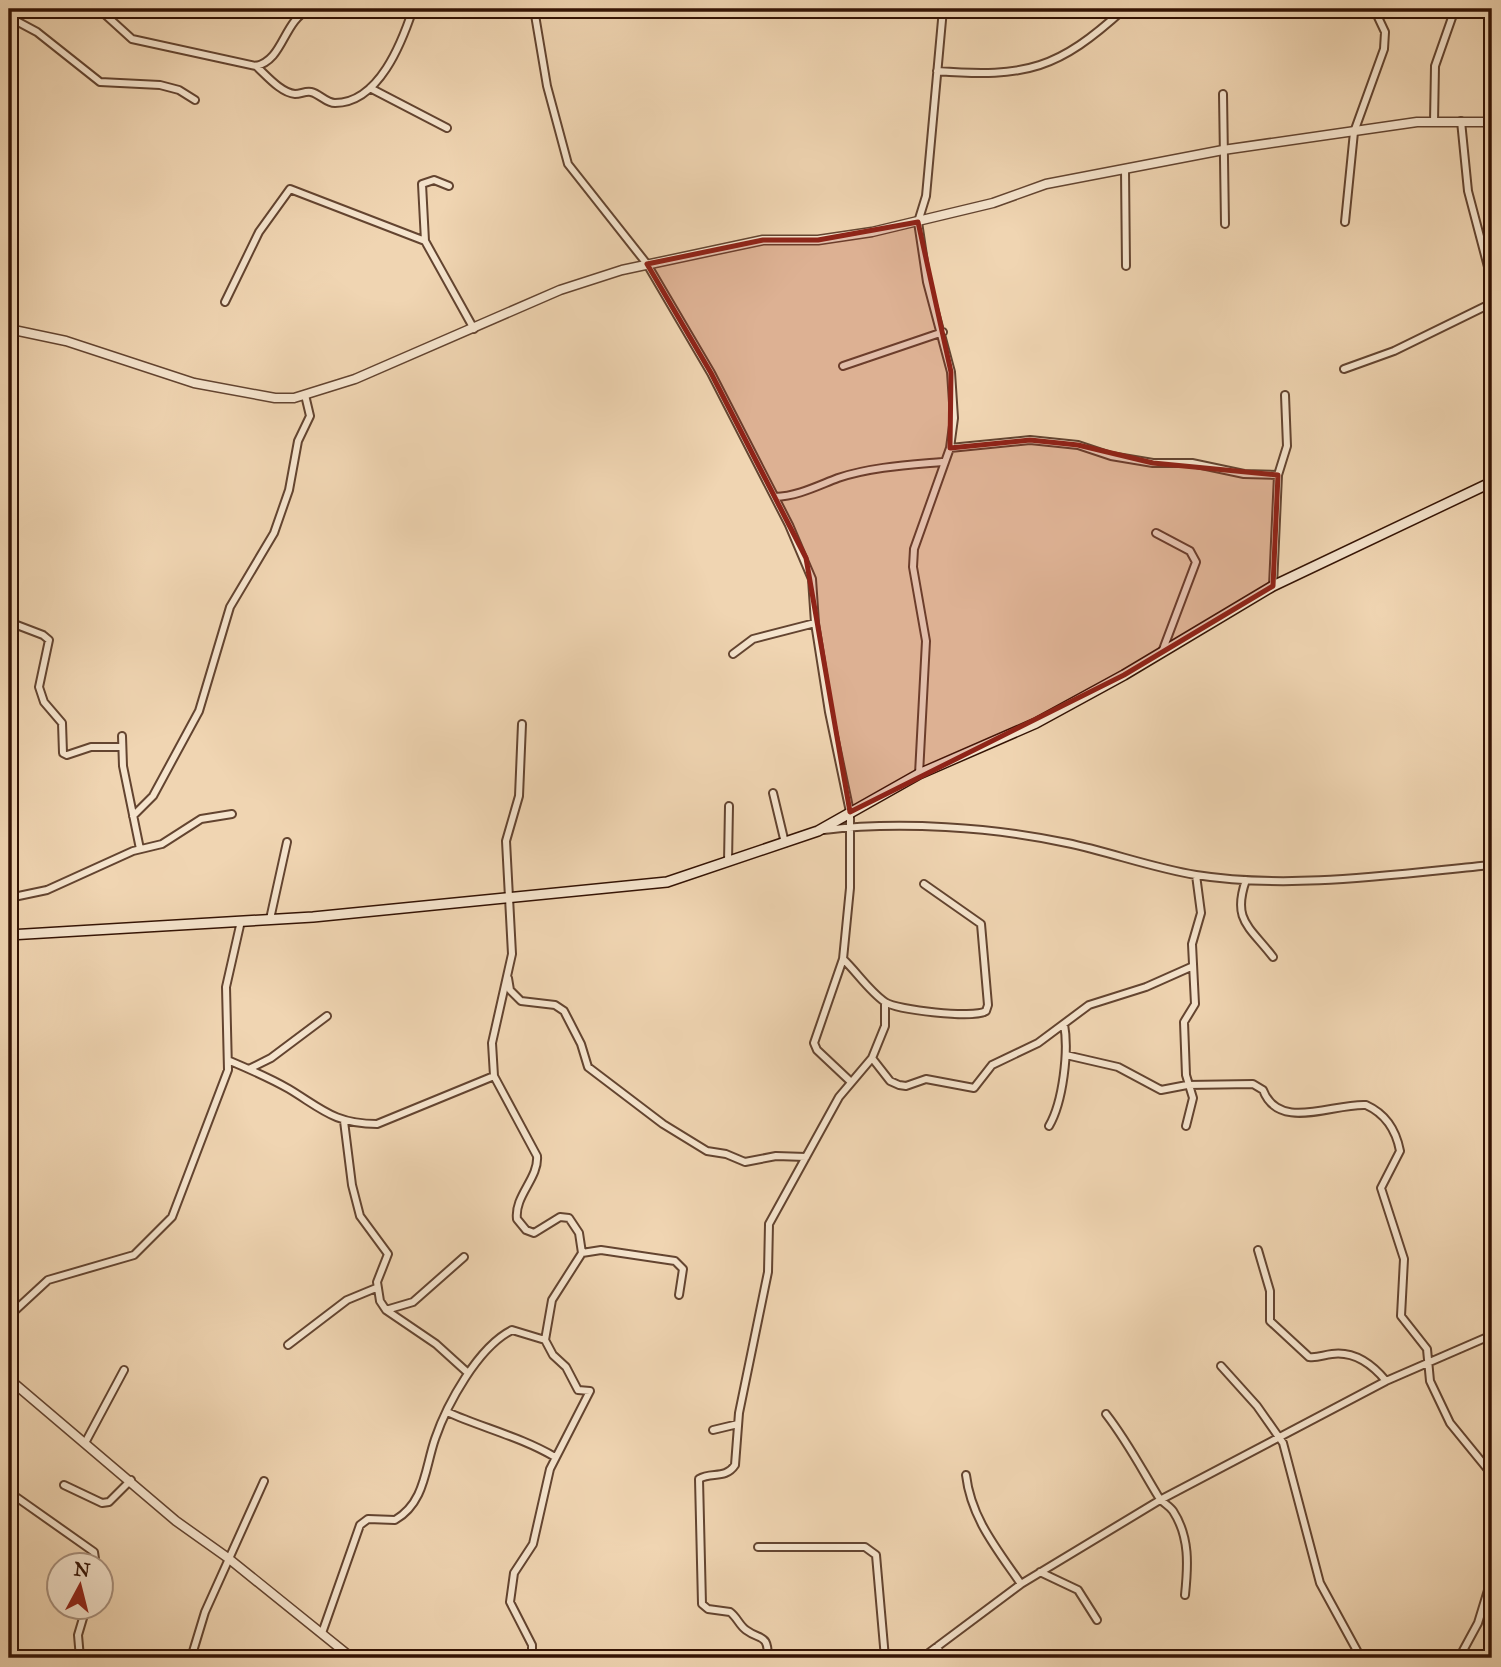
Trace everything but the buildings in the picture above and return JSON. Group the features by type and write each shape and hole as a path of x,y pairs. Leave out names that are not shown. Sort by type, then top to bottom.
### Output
{"main road":[{"path":"9,934 270,919 667,882 818,831 919,774 1036,723 1272,586 1492,482"}],"street":[{"path":"99,9 132,39 256,66 286,91 296,94 314,93 329,102 345,102 370,88 378,80 406,32 413,9"},
{"path":"256,66 272,59 300,11 310,9"},
{"path":"534,9 547,86 568,163 647,264 711,373 806,558 812,579 815,623 829,712 850,812 850,888 843,958 814,1043 817,1050 851,1082"},
{"path":"919,774 926,641 914,567 914,549 942,462 950,448 954,418 951,372 943,332 927,282 918,222 926,196 943,9"},
{"path":"937,71 979,75 1018,72 1047,65 1086,43 1124,9"},
{"path":"1345,222 1354,132 1384,49 1385,32 1377,15 1367,9"},
{"path":"1434,122 1435,66 1455,9"},
{"path":"9,17 37,32 100,82 160,85 179,90 195,100"},
{"path":"370,88 447,128"},
{"path":"1223,94 1225,224"},
{"path":"1461,121 1468,191 1492,282"},
{"path":"9,329 66,341 194,383 275,398 305,395 355,379 560,290 647,264 763,240 818,240 918,222 993,203 1046,184 1223,150 1434,122 1492,122"},
{"path":"1125,170 1126,266"},
{"path":"449,186 434,180 422,184 425,241 474,329"},
{"path":"225,302 259,232 290,189 425,241"},
{"path":"1344,369 1394,351 1492,303"},
{"path":"843,366 943,332"},
{"path":"133,816 153,796 199,711 226,616 274,533 289,490 298,441 310,416 305,395"},
{"path":"1272,586 1278,475 1287,446 1285,395"},
{"path":"950,448 1030,440 1078,444 1111,456 1153,463 1192,463 1244,474 1278,475"},
{"path":"775,497 789,497 839,478 883,468 942,462"},
{"path":"1156,533 1190,551 1196,562 1162,652"},
{"path":"9,622 50,640 39,687 44,702 62,723 63,753 66,755 91,747 121,747"},
{"path":"733,654 753,639 815,623"},
{"path":"522,724 519,796 506,841 512,954 492,1043 494,1076 537,1156 538,1163 522,1195 517,1219 526,1230 534,1233 560,1217 569,1218 579,1233 582,1253 552,1300 545,1340 553,1355 566,1367 578,1390 590,1391 555,1457 533,1544 517,1566 511,1591 510,1602 532,1644 532,1658"},
{"path":"122,736 121,747 140,849"},
{"path":"773,793 785,843"},
{"path":"728,862 729,806"},
{"path":"9,898 72,880 140,849 162,844 210,816 232,814"},
{"path":"818,831 850,827 964,830 1065,843 1196,875 1246,880 1397,875 1492,865"},
{"path":"270,919 287,842"},
{"path":"1186,1126 1192,1104 1187,1085 1184,1022 1195,1004 1191,967 1192,944 1201,913 1196,875"},
{"path":"1246,880 1239,908 1242,918 1273,957"},
{"path":"843,958 886,1002 934,1012 973,1016 986,1011 988,1005 981,924 923,884"},
{"path":"9,1316 48,1280 134,1255 172,1217 213,1114 230,1061 226,987 241,920"},
{"path":"872,1058 890,1081 899,1085 906,1086 926,1079 974,1088 992,1065 1017,1055 1089,1005 1146,987 1191,967"},
{"path":"507,973 510,990 521,1001 555,1005 564,1011 581,1044 588,1067 663,1124 707,1152 726,1154 745,1163 776,1156 806,1157"},
{"path":"768,1658 768,1645 761,1636 744,1629 730,1612 704,1608 701,1600 699,1479 730,1471 737,1458 738,1424 768,1272 769,1224 851,1082 872,1058 885,1027 886,1002"},
{"path":"249,1069 271,1058 327,1016"},
{"path":"1049,1126 1060,1103 1066,1055 1064,1024"},
{"path":"1066,1055 1118,1067 1161,1090 1187,1085 1253,1084 1263,1090 1268,1101 1276,1108 1294,1113 1356,1105 1375,1110 1386,1119 1400,1151 1381,1188 1404,1259 1401,1316 1427,1349 1430,1381 1450,1423 1491,1473 1489,1587 1478,1623 1459,1658"},
{"path":"230,1061 344,1121 377,1124 494,1076"},
{"path":"344,1121 352,1185 360,1216 388,1254 376,1289 386,1310 436,1344 468,1373"},
{"path":"582,1253 601,1250 675,1261 683,1269 679,1295"},
{"path":"1258,1250 1270,1292 1269,1314 1273,1327 1309,1357 1343,1354 1355,1356 1377,1370 1386,1381"},
{"path":"386,1310 413,1302 464,1257"},
{"path":"288,1345 347,1300 376,1289"},
{"path":"322,1633 360,1525 368,1519 396,1520 415,1500 426,1477 435,1438 468,1373 512,1330 545,1340"},
{"path":"922,1658 1021,1584 1160,1500 1386,1381 1492,1335"},
{"path":"1221,1366 1257,1406 1278,1436 1287,1455 1320,1583 1361,1658"},
{"path":"85,1443 124,1370"},
{"path":"9,1379 176,1521 229,1558 352,1658"},
{"path":"447,1412 499,1433 525,1440 555,1457"},
{"path":"1106,1414 1138,1458 1160,1500 1174,1512 1186,1545 1185,1595"},
{"path":"713,1430 738,1424"},
{"path":"966,1475 969,1497 976,1515 1021,1584"},
{"path":"64,1485 102,1503 109,1502 131,1480"},
{"path":"191,1658 205,1612 264,1480"},
{"path":"9,1492 94,1552"},
{"path":"758,1547 865,1547 873,1550 876,1555 885,1658"},
{"path":"1040,1572 1078,1590 1097,1620"},
{"path":"80,1658 78,1635 82,1622"},
{"path":"938,1646 940,1658"}],"highlighted area":[{"path":"918,222 951,372 950,448 1030,440 1078,445 1153,463 1278,475 1273,586 1124,675 850,812 806,558 711,373 647,264 763,240 818,240"}]}
